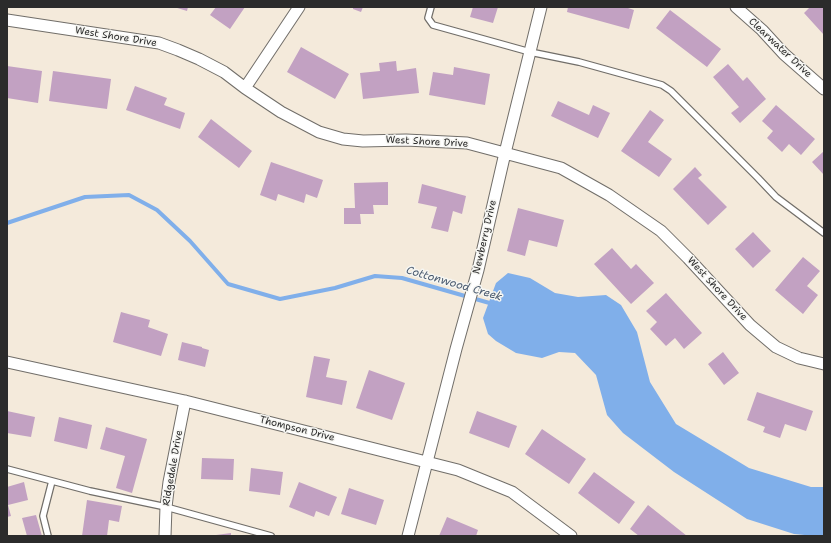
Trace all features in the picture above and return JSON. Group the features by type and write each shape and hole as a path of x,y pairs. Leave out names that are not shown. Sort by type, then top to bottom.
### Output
{"street":[{"path":"245,88 299,7"},
{"name":"Newberry Drive","path":"408,536 478,270 505,152 541,7"},
{"name":"Clearwater Drive","path":"736,7 762,30 784,54 824,89"},
{"name":"West Shore Drive","path":"7,20 159,43 192,56 224,72 281,112 319,132 343,139 363,141 406,140 467,143 561,168 609,195 661,231 750,325 776,347 799,358 824,364"},
{"name":"Thompson Drive","path":"7,362 185,401 458,470 512,492 571,536"},
{"name":"Ridgedale Drive","path":"165,536 169,482 185,401"}],"lane":[{"path":"431,7 428,18 433,25 530,52 579,62 653,84 662,85 671,91 776,197 824,233"},
{"path":"7,469 52,481 166,507 271,536"},
{"path":"48,536 43,516 52,481"}],"water":[{"path":"508,273 530,278 555,293 578,297 606,295 621,305 637,332 650,382 676,424 749,468 811,487 824,487 824,536 794,534 747,519 674,472 623,433 607,415 596,375 575,353 559,352 542,358 516,353 496,341 488,334 483,318 496,283"}],"building":[{"path":"174,7 188,7 187,11"},
{"path":"216,7 245,7 230,29 210,15"},
{"path":"353,7 363,7 361,12 353,9"},
{"path":"473,7 498,7 493,23 470,17"},
{"path":"568,7 625,7 634,10 629,29 567,12"},
{"path":"810,7 824,7 824,35 804,13"},
{"path":"670,10 721,49 707,67 656,28"},
{"path":"301,47 349,74 335,99 287,72"},
{"path":"396,61 397,71 416,68 419,93 363,99 360,73 380,71 379,63"},
{"path":"728,64 743,81 747,77 766,99 740,123 731,113 739,107 713,77"},
{"path":"7,66 42,71 38,103 7,98"},
{"path":"454,67 490,74 485,105 429,95 433,72 453,75"},
{"path":"53,71 111,79 107,109 49,101"},
{"path":"135,86 167,98 164,105 185,113 180,129 126,110"},
{"path":"558,101 589,115 593,105 610,113 598,138 551,116"},
{"path":"776,105 815,139 801,155 789,144 782,152 767,138 773,131 762,121"},
{"path":"650,110 664,120 648,142 672,159 659,177 621,151"},
{"path":"211,119 252,151 239,168 198,137"},
{"path":"824,151 824,175 812,162"},
{"path":"271,162 323,180 317,198 306,194 304,203 278,194 276,201 260,195"},
{"path":"695,167 702,175 698,178 727,207 708,225 673,189"},
{"path":"388,182 388,205 373,205 374,214 360,214 361,224 344,224 344,208 355,208 354,183"},
{"path":"422,184 466,196 462,214 453,211 448,232 431,228 437,207 418,203"},
{"path":"518,208 564,220 557,247 529,240 525,256 507,251"},
{"path":"753,232 771,251 753,268 735,249"},
{"path":"612,248 631,269 636,264 654,283 631,304 594,264"},
{"path":"803,257 820,271 807,286 818,295 803,314 775,290"},
{"path":"666,293 702,333 684,349 675,338 666,346 650,329 657,322 646,311"},
{"path":"121,312 150,320 148,327 168,334 161,356 113,342"},
{"path":"182,342 209,350 205,367 178,360"},
{"path":"723,352 739,373 724,385 708,364"},
{"path":"314,356 330,359 326,377 347,381 342,405 306,397"},
{"path":"369,370 405,383 392,420 356,408"},
{"path":"757,392 813,411 806,431 785,424 780,438 763,432 765,427 747,420"},
{"path":"7,411 35,417 31,437 7,433"},
{"path":"477,411 517,426 509,448 469,433"},
{"path":"59,417 92,425 87,449 54,441"},
{"path":"106,427 147,439 132,493 116,488 125,456 100,449"},
{"path":"542,429 586,459 569,484 525,454"},
{"path":"202,458 234,459 233,480 201,479"},
{"path":"251,468 283,472 280,495 249,491"},
{"path":"594,472 635,502 619,524 578,493"},
{"path":"24,482 28,500 8,505 11,516 7,517 7,487"},
{"path":"299,482 337,497 329,516 316,511 314,517 289,507"},
{"path":"349,488 384,500 376,525 341,514"},
{"path":"87,500 122,506 119,522 109,520 107,536 82,536"},
{"path":"648,505 687,536 639,536 630,529"},
{"path":"36,515 42,536 27,536 22,518"},
{"path":"447,517 478,530 476,536 439,536"},
{"path":"231,533 231,536 216,536 216,535"}],"waterway":[{"name":"Cottonwood Creek","path":"7,223 85,197 129,195 157,210 190,241 228,284 280,299 335,288 375,276 402,278 493,304"}]}
